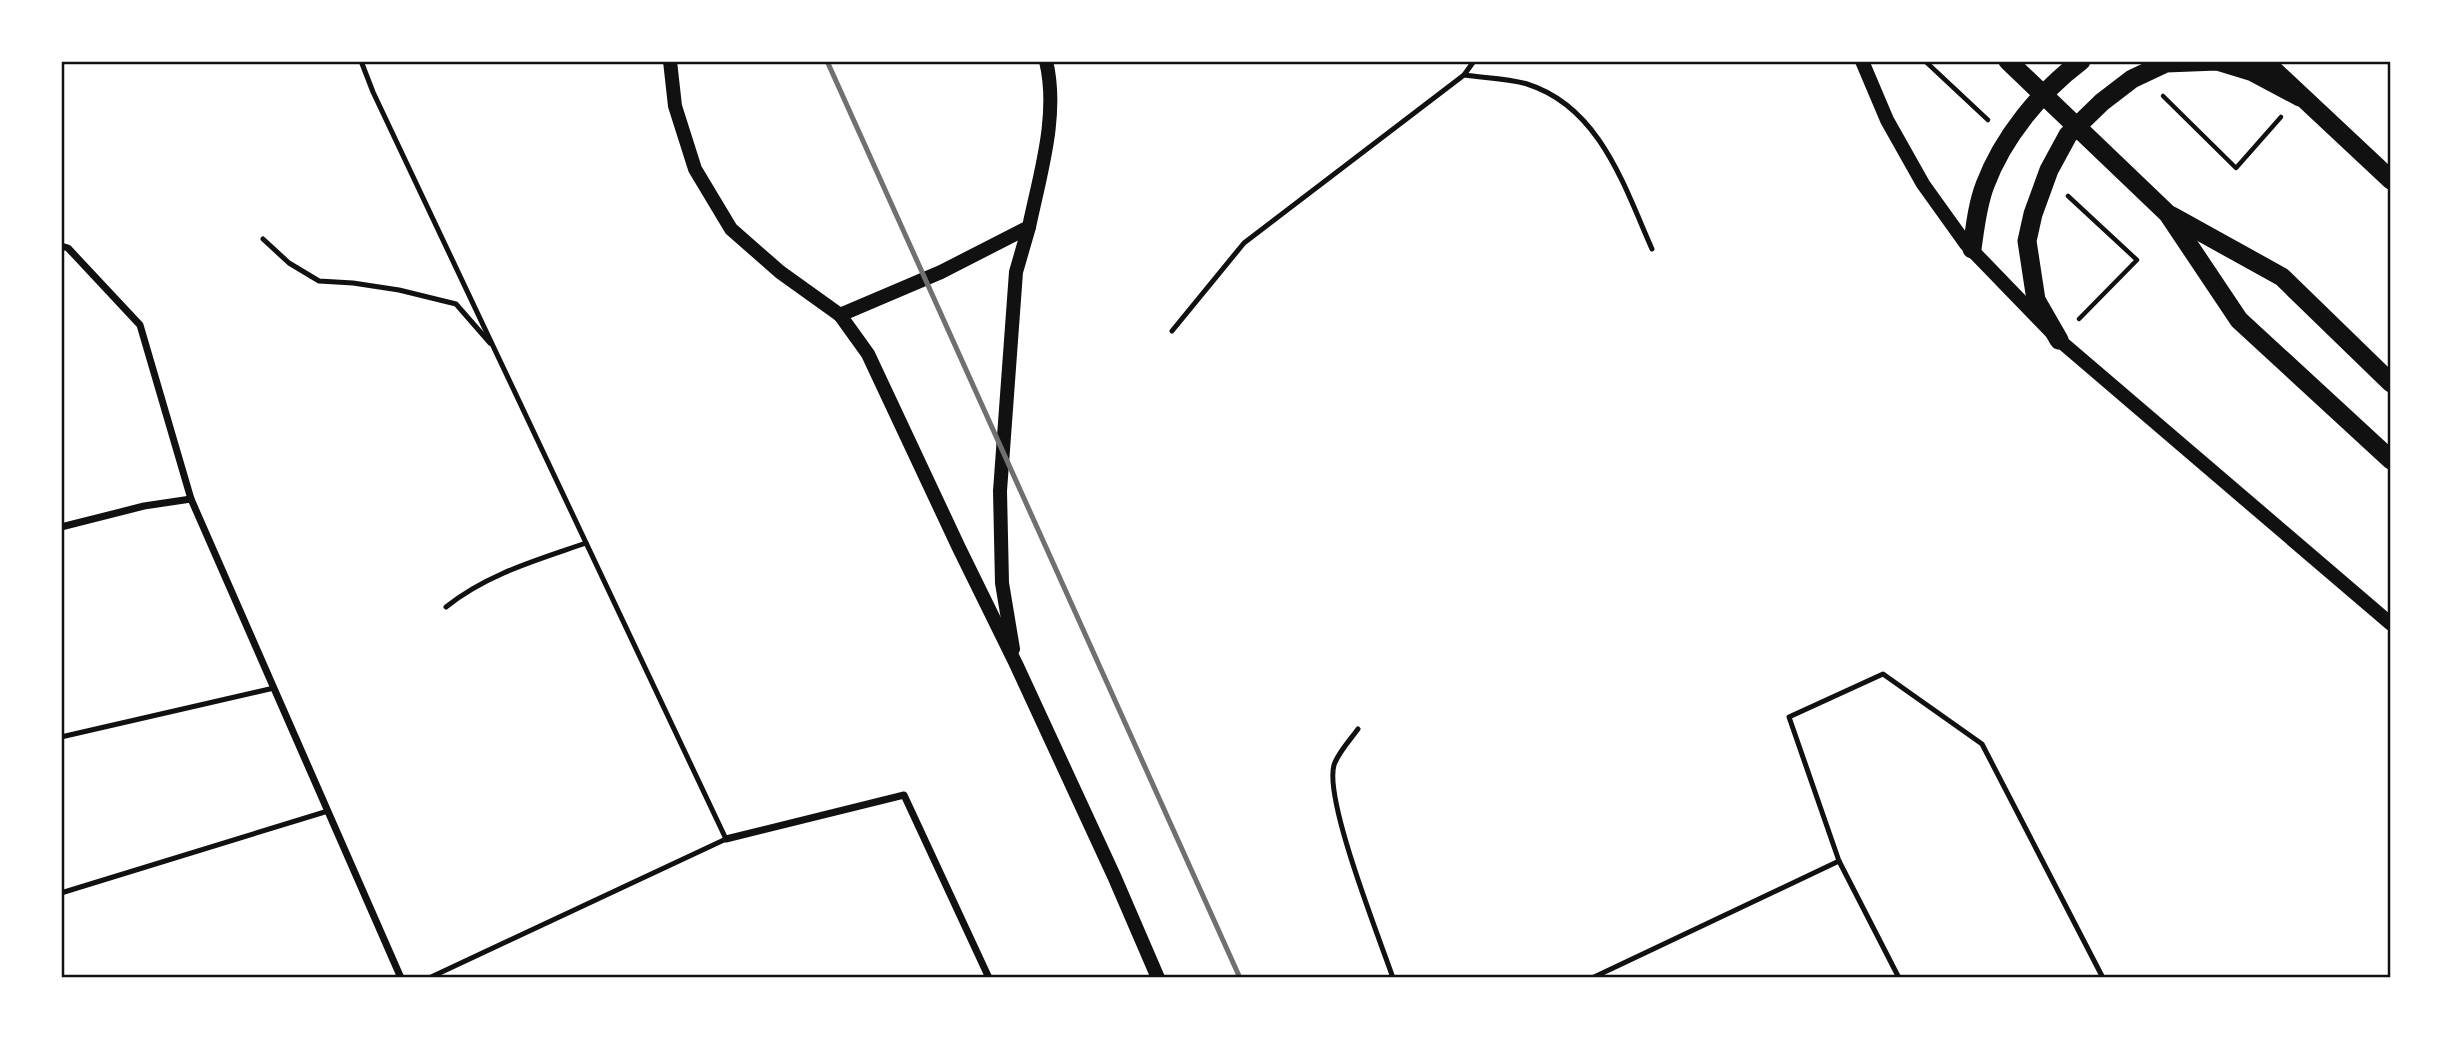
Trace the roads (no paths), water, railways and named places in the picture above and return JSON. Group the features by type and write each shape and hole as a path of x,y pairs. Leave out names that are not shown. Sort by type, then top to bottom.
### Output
{"highway":[{"path":"2008,61 2168,214 2239,320 2391,460"},
{"path":"1972,249 1976,214 1985,184 2001,154 2034,106 2057,79 2081,61"},
{"path":"2059,340 2036,300 2027,241 2045,181 2068,135 2102,102 2132,79 2166,63 2217,61 2253,72 2300,97"},
{"path":"2264,61 2391,180"},
{"path":"2168,214 2282,277 2391,383"}],"main road":[{"path":"670,61 675,106 695,169 731,229 780,272 840,315 868,354 1016,664 1158,978"},
{"path":"1016,664 1002,583 1000,491 1016,272 1029,227 1046,146 1051,82 1046,61"},
{"path":"1862,61 1886,120 1923,184 1972,249 2059,340 2391,624"},
{"path":"840,315 941,272 1029,227"}],"street":[{"path":"61,246 68,248 140,325 191,499 401,978"},
{"path":"61,527 145,506 191,499"},
{"path":"726,839 904,795 989,978"}],"lane":[{"path":"361,61 726,839 429,978"},
{"path":"1172,331 1244,243 1464,75 1474,61"},
{"path":"1464,75 1527,84 1558,98 1586,121 1615,166 1652,249"},
{"path":"263,239 289,263 318,281 399,290 456,304 494,348"},
{"path":"446,607 464,593 506,571 586,543"},
{"path":"1899,978 1839,861 1790,717 1883,674 1982,744 2103,978"},
{"path":"61,737 274,688"},
{"path":"1358,729 1335,764 1332,782 1339,818 1393,978"},
{"path":"61,893 328,811"},
{"path":"1592,978 1839,861"}],"railway":[{"path":"827,61 1240,978"}]}
